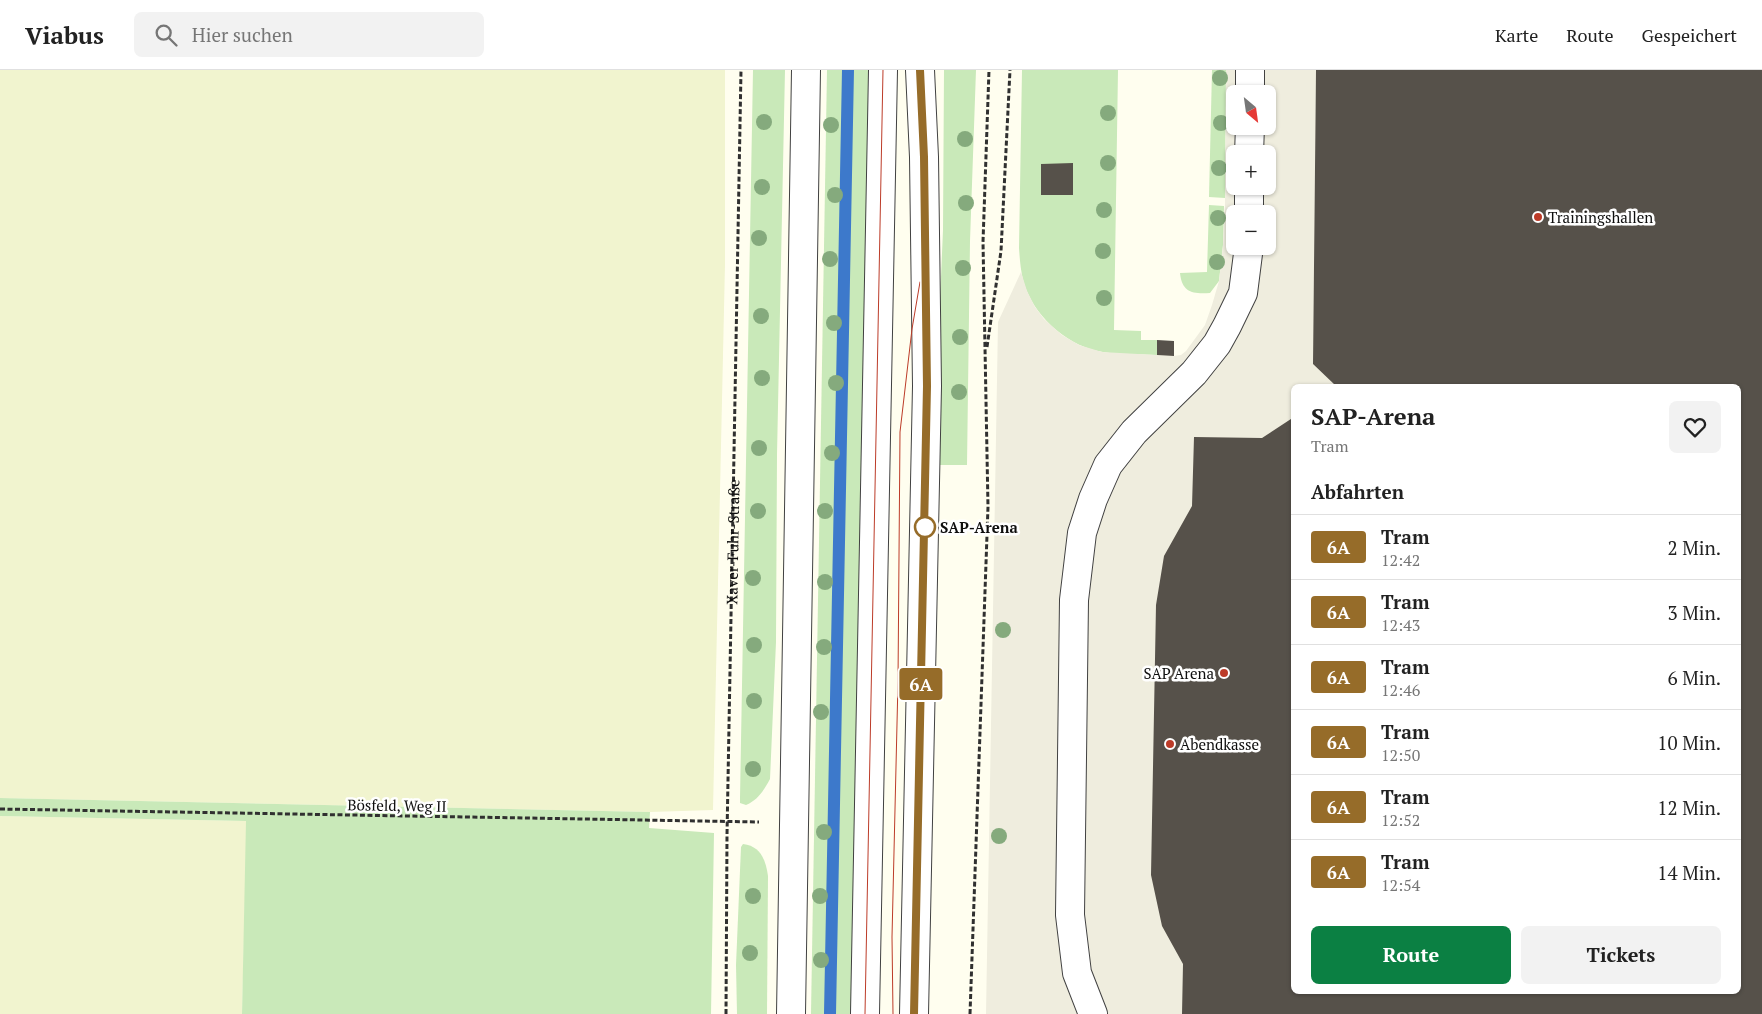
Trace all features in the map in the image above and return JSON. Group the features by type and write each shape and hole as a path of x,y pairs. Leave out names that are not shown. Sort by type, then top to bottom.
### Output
{"street":[{"path":"791,1014 806,70"},
{"path":"865,1014 883,70"},
{"path":"914,1014 927,386 924,157 920,70"},
{"path":"1250,70 1250,85"},
{"path":"1094,1014 1077,973 1070,915 1074,600 1082,533 1093,499 1108,465 1134,432 1194,373 1227,326 1243,293 1248,255"}],"path":[{"name":"Xaver-Fuhr-Straße","path":"726,1014 727,821 741,70"},
{"path":"970,1014 988,507 983,242 989,70"},
{"path":"985,358 1001,251 1010,70"},
{"name":"Bösfeld, Weg II","path":"0,809 727,821 794,824"}],"green space":[{"path":"0,70 725,70 725,264 713,810 650,812 0,798"},
{"path":"753,70 785,70 777,455 776,642 770,779 763,791 746,805 740,803 740,798"},
{"path":"827,70 871,70 854,1014 811,1014"},
{"path":"944,70 976,70 970,241 967,465 933,465 943,230"},
{"path":"1022,70 1118,70 1114,330 1141,331 1141,340 1157,340 1157,355 1110,353 1079,344 1067,338 1047,321 1031,300 1023,279 1019,248"},
{"path":"1212,70 1226,70 1225,198 1209,197"},
{"path":"1209,205 1224,206 1223,245 1219,281 1210,293 1198,293 1189,291 1183,285 1180,273 1207,272"},
{"path":"0,798 650,812 649,828 714,833 711,1014 242,1014 246,821 0,816"},
{"path":"0,816 247,821 242,1014 0,1014"},
{"path":"743,844 749,845 758,851 766,865 768,876 767,1014 737,1014 736,965 741,847"}],"shaded area":[{"path":"1226,70 1316,70 1313,364 1334,384 1291,384 1291,466 1229,1014 986,1014 998,322 1021,272 1027,291 1044,319 1062,335 1079,345 1102,352 1181,355 1205,325 1219,281 1225,206"}],"building":[{"path":"1316,70 1762,70 1762,1014 1182,1014 1183,964 1162,926 1151,875 1156,605 1164,556 1192,506 1194,437 1262,438 1291,419 1291,994 1741,994 1741,384 1334,384 1313,364"},
{"path":"1073,163 1073,195 1041,195 1041,164"},
{"path":"1157,340 1174,341 1174,356 1157,355"}],"waterway":[{"path":"830,1014 848,70"}],"tram line":[{"path":"865,1014 883,70"},
{"path":"914,1014 927,386 924,157 920,70"},
{"name":"6A","path":"914,1014 927,386 924,157 920,70"},
{"path":"893,1014 892,937 898,681 900,432 912,329 920,282"}],"place":[{"name":"Trainingshallen","path":"1538,217"},
{"name":"SAP-Arena","path":"925,527"},
{"name":"SAP Arena","path":"1224,673"},
{"name":"Abendkasse","path":"1170,744"}]}
